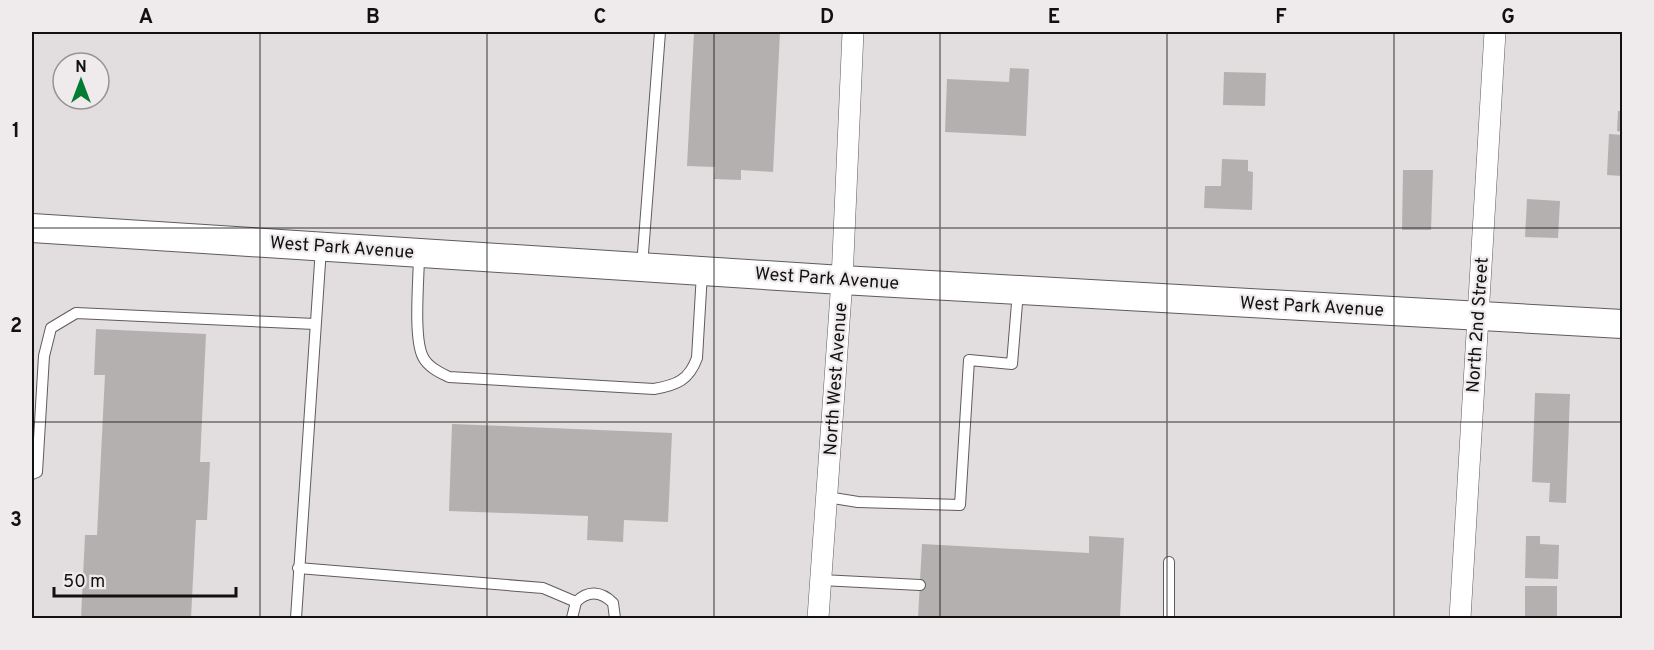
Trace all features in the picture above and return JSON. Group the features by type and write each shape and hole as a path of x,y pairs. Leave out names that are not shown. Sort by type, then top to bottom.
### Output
{"main road":[{"name":"West Park Avenue","path":"32,228 842,280 1623,324"}],"street":[{"name":"North West Avenue","path":"818,618 842,280 854,32"},
{"name":"North 2nd Street","path":"1461,618 1495,32"}],"lane":[{"path":"642,266 660,32"},
{"path":"296,618 321,246"},
{"path":"419,252 418,344 424,358 433,369 449,376 472,378 654,389 683,381 692,370 697,358 702,270"},
{"path":"827,496 858,502 960,505 969,360 1012,364 1018,290"},
{"path":"32,474 37,472 45,356 51,328 76,313 315,324"},
{"path":"1169,562 1169,618"},
{"path":"298,568 543,588 576,602"},
{"path":"821,580 920,585"},
{"path":"572,618 576,602 588,594 602,594 613,603 615,618"}],"building":[{"path":"694,32 780,32 773,172 741,170 741,180 714,179 715,167 687,166"},
{"path":"1010,68 1029,69 1026,136 945,132 947,79 1009,82"},
{"path":"1224,72 1266,73 1265,106 1223,105"},
{"path":"1618,111 1622,111 1622,132 1617,131"},
{"path":"1609,134 1622,135 1622,176 1607,175"},
{"path":"1222,159 1248,160 1248,171 1253,172 1252,210 1204,208 1205,186 1221,186"},
{"path":"1403,170 1433,170 1431,230 1402,230"},
{"path":"1527,199 1560,201 1558,238 1525,237"},
{"path":"96,329 206,334 200,462 210,462 207,520 196,520 191,618 81,618 85,535 97,535 105,375 94,375"},
{"path":"1535,393 1570,394 1566,503 1549,502 1550,483 1532,482"},
{"path":"452,424 672,433 668,522 624,520 623,542 587,540 588,516 449,511"},
{"path":"1089,536 1124,538 1120,618 918,618 922,544 1089,553"},
{"path":"1526,536 1540,536 1540,544 1559,545 1558,579 1525,578"},
{"path":"1525,586 1557,586 1557,617 1525,617"}]}
